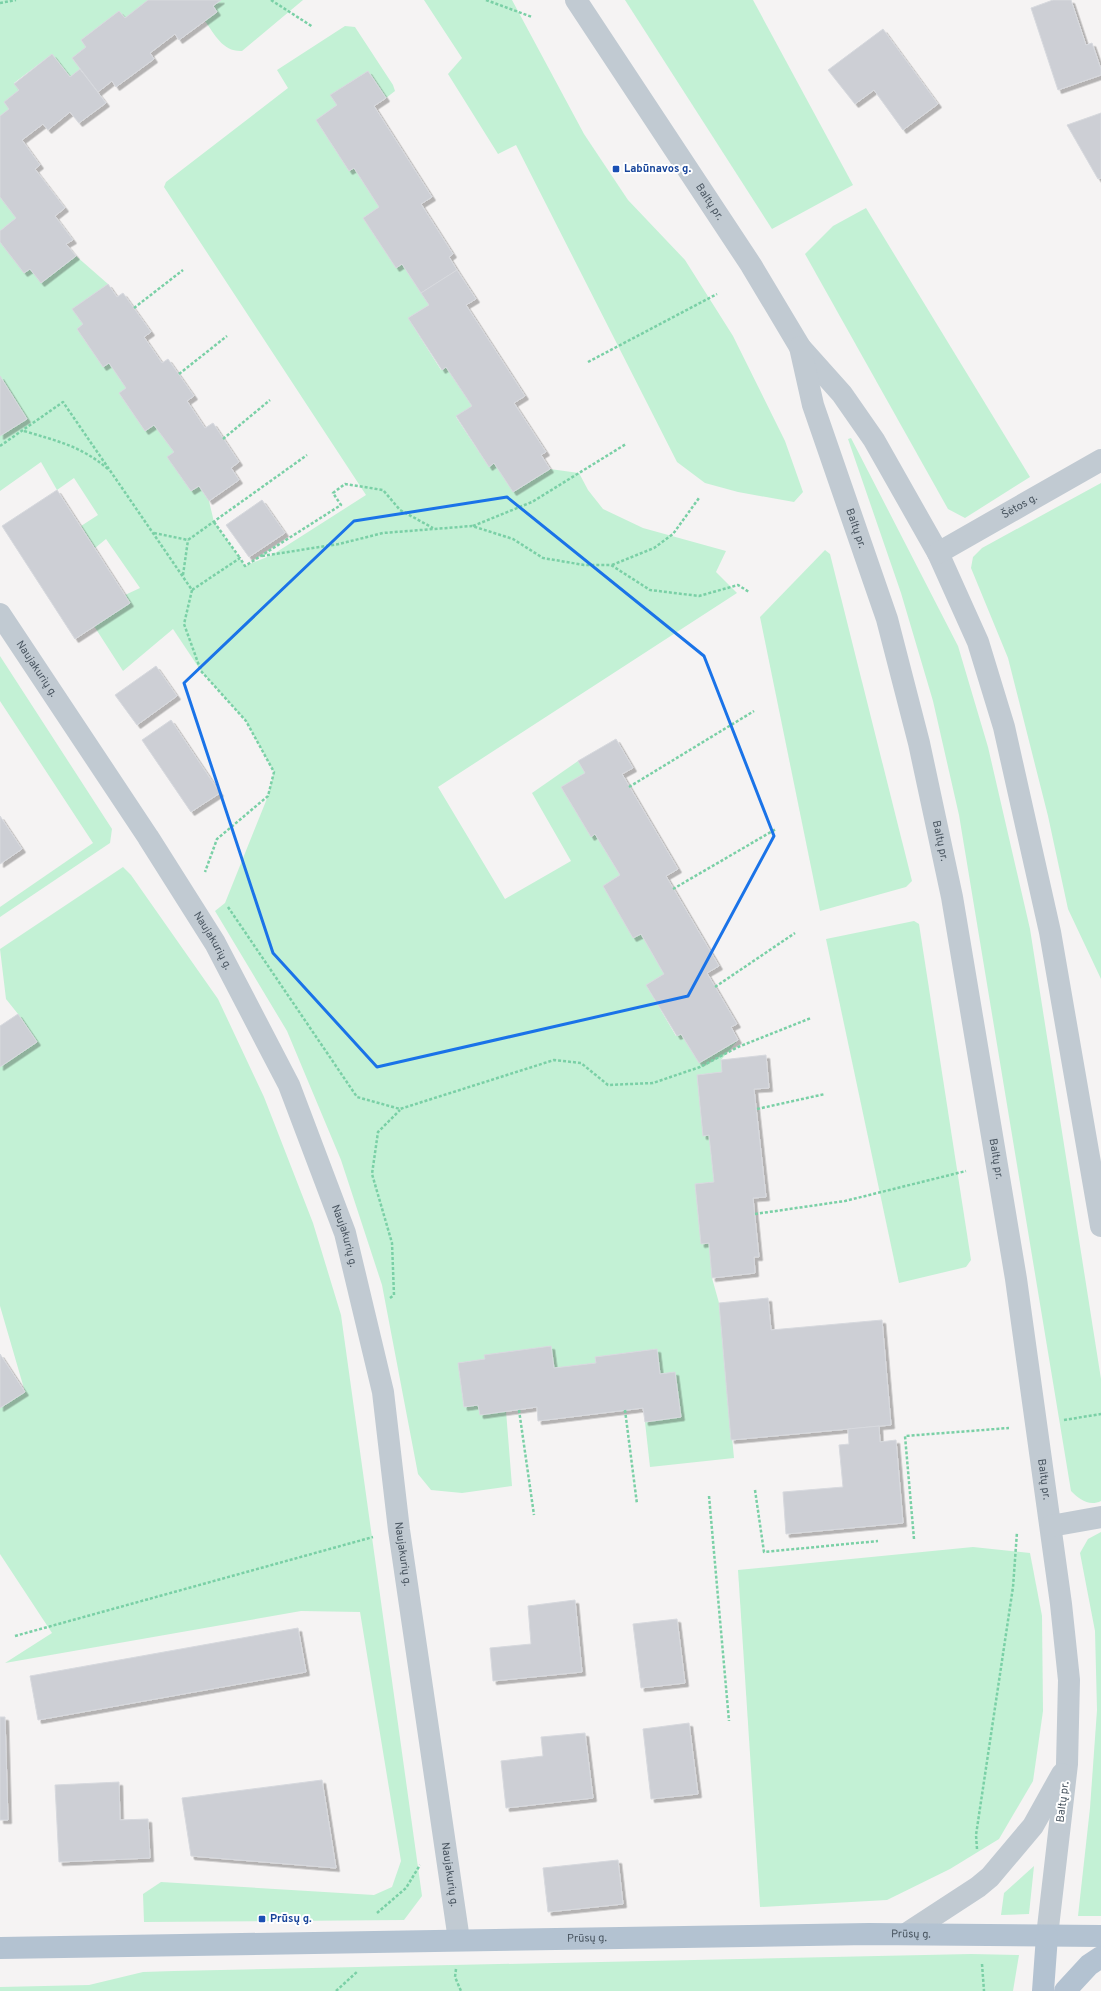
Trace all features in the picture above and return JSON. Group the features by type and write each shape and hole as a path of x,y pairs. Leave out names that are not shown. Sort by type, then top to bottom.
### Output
{"main road":[{"name":"Prūsų g.","path":"0,1948 906,1934 1101,1936"},
{"name":"Baltų pr.","path":"1043,1991 1047,1936"},
{"path":"1065,1991 1089,1965 1101,1956"}],"street":[{"name":"Baltų pr.","path":"576,0 752,265 800,346 842,394 874,440 938,553 978,642 1004,727 1050,932 1101,1226"},
{"name":"Baltų pr.","path":"800,346 813,405 887,619 919,743 952,896 1016,1280 1035,1424 1051,1526 1069,1680 1067,1764 1047,1936"},
{"name":"Šėtos g.","path":"938,553 1101,460"},
{"name":"Naujakurių g.","path":"0,614 148,837 215,943 289,1085 345,1233 383,1392 399,1530 459,1940"},
{"path":"1051,1526 1101,1517"},
{"path":"906,1934 978,1887 990,1877 1033,1826 1067,1764"}],"path":[{"path":"0,3 16,0"},
{"path":"271,0 313,27"},
{"path":"486,0 532,17"},
{"path":"134,308 183,270"},
{"path":"588,362 717,294"},
{"path":"179,374 227,336"},
{"path":"223,439 270,400"},
{"path":"0,446 24,431 63,402 192,590"},
{"path":"24,431 71,445 97,460 111,472"},
{"path":"260,556 339,544 384,533 472,526 532,502 626,444"},
{"path":"153,533 188,540 307,455"},
{"path":"214,522 245,566 341,505 333,493 345,484 383,490 400,510 433,528"},
{"path":"472,526 513,539 543,558 584,566 611,565 654,548 673,534 699,498"},
{"path":"183,576 188,540"},
{"path":"209,878 204,872 217,839 268,796 274,772 246,721 201,671 184,624 192,590 240,558"},
{"path":"611,565 650,590 699,596 738,584 749,592"},
{"path":"629,787 754,710"},
{"path":"673,889 776,829"},
{"path":"225,903 357,1097 400,1109"},
{"path":"715,987 796,933"},
{"path":"365,1316 394,1295 392,1243 372,1174 378,1132 400,1109 554,1060 581,1063 608,1086 653,1083 700,1067 738,1047 811,1018"},
{"path":"757,1109 825,1094"},
{"path":"755,1214 845,1201 966,1171"},
{"path":"519,1410 534,1516"},
{"path":"625,1410 637,1504"},
{"path":"1035,1424 1101,1414"},
{"path":"914,1538 905,1436 1010,1428"},
{"path":"755,1490 764,1552 878,1541"},
{"path":"709,1496 729,1721"},
{"path":"15,1636 399,1530"},
{"path":"978,1887 976,1835 1013,1587 1017,1532"},
{"path":"364,1943 372,1918 406,1888 443,1827"},
{"path":"980,1935 984,1991"}],"highlighted area":[{"path":"507,497 704,656 774,836 688,996 377,1067 273,953 184,683 354,521"}],"green space":[{"path":"0,0 148,1 125,18 119,11 81,40 86,47 72,58 80,69 70,77 52,54 14,83 19,90 4,102 9,109 0,116"},
{"path":"221,0 303,0 242,51 235,51 220,42 205,21 217,12 213,6"},
{"path":"424,0 512,0 584,134 628,200 685,260 733,336 785,441 803,492 794,502 738,492 705,483 677,462 516,145 498,154 448,74 462,58"},
{"path":"625,0 753,0 853,185 772,229"},
{"path":"345,26 355,27 393,85 395,91 386,98 368,71 331,95 337,105 316,120 349,171 354,168 379,207 363,218 396,268 402,264 429,305 408,318 441,370 446,367 472,406 456,417 489,467 494,463 513,492 550,469 579,473 588,490 603,509 643,528 726,551 716,572 737,593 438,787 505,899 571,861 532,793 578,761 585,773 561,787 591,836 595,834 620,875 603,886 633,937 641,934 664,974 646,985 676,1036 681,1034 699,1063 738,1040 721,1060 722,1072 697,1075 703,1136 709,1135 714,1182 695,1184 701,1244 709,1243 712,1278 719,1303 734,1458 650,1467 645,1422 681,1417 675,1373 660,1374 657,1349 595,1357 596,1363 554,1368 551,1346 485,1355 485,1359 458,1363 464,1407 478,1405 480,1415 506,1411 512,1486 462,1493 431,1490 418,1474 382,1285 341,1160 287,1031 215,911 225,903 268,796 274,772 246,721 201,671 173,629 123,671 94,626 125,595 140,588 106,539 95,548 81,526 98,515 74,478 57,490 41,462 0,491 0,242 24,273 30,269 41,283 76,256 108,284 73,309 83,324 77,329 103,367 109,363 126,388 119,393 145,431 154,425 174,452 168,457 191,491 199,486 209,501 214,522 245,566 272,555 366,495 164,187 166,182 288,88 277,70"},
{"path":"0,197 16,218 0,231"},
{"path":"866,208 1030,477 965,518 948,509 805,254 833,226"},
{"path":"851,438 958,646 988,747 1030,929 1101,1379 1101,1501 1097,1503 1088,1503 1077,1497 1071,1491 959,815 933,701 901,593 848,439"},
{"path":"1101,483 1101,979 1068,909 1048,816 1008,658 971,568 973,557 982,548"},
{"path":"825,550 830,554 912,881 906,887 820,911 760,617"},
{"path":"0,656 112,829 110,843 0,917 0,907 93,843 0,701"},
{"path":"123,867 131,875 218,999 264,1097 313,1223 341,1315 422,1896 404,1920 144,1922 143,1894 161,1882 374,1895 392,1887 401,1861 360,1612 301,1611 5,1663 52,1633 0,1554 0,1408 25,1392 0,1306 0,1067 37,1042 6,999 0,949"},
{"path":"914,921 919,924 971,1260 966,1267 899,1283 826,939"},
{"path":"1101,1532 1101,1916 1078,1916 1090,1808 1097,1710 1095,1631 1080,1553 1088,1539"},
{"path":"973,1547 1030,1553 1042,1616 1043,1711 1033,1781 999,1839 950,1869 887,1900 760,1907 738,1570"},
{"path":"1034,1866 1029,1914 1001,1915 1004,1893"},
{"path":"971,1954 1019,1955 1013,1991 0,1991 0,1987 89,1985 143,1972"}],"building":[{"path":"148,0 221,0 213,6 217,12 179,40 175,34 150,53 154,59 116,87 112,81 98,92 72,58 86,47 81,40 119,11 125,18"},
{"path":"1053,0 1071,0 1086,45 1092,43 1101,69 1101,75 1058,90 1031,8"},
{"path":"883,29 938,104 903,130 874,90 855,104 828,70"},
{"path":"52,54 70,77 80,69 106,103 79,123 70,112 48,130 43,124 22,140 40,165 35,169 65,208 55,216 73,240 66,244 76,256 41,283 30,269 24,273 0,242 0,231 16,218 0,197 0,116 9,109 4,102 19,90 14,84"},
{"path":"368,71 386,98 374,106 432,197 421,204 453,254 449,257 457,270 421,293 402,264 396,268 363,218 379,207 354,168 349,171 316,120 337,105 330,95"},
{"path":"1101,113 1101,178 1098,179 1067,125"},
{"path":"457,270 476,299 466,305 525,396 514,403 546,452 541,455 550,469 513,492 494,463 489,467 456,416 472,406 446,367 442,370 408,318 429,305 421,293"},
{"path":"108,284 117,297 123,293 151,332 144,337 162,363 168,359 194,396 187,401 205,428 213,423 239,462 231,468 239,480 209,501 199,486 191,491 167,457 174,452 154,425 145,431 119,393 126,388 109,363 103,367 77,329 83,324 72,309"},
{"path":"0,376 27,419 0,436"},
{"path":"57,490 130,603 75,639 2,526"},
{"path":"262,500 285,533 249,557 226,525"},
{"path":"156,666 177,696 137,725 115,695"},
{"path":"171,720 220,793 191,812 142,740"},
{"path":"616,739 633,768 622,774 678,869 666,876 719,966 707,973 737,1024 731,1027 738,1040 699,1063 681,1034 677,1036 646,985 664,974 641,934 633,938 603,886 620,875 595,834 591,837 561,787 585,773 578,761"},
{"path":"0,816 22,849 0,864"},
{"path":"18,1014 37,1042 0,1067 0,1026"},
{"path":"766,1055 769,1088 754,1089 766,1197 753,1198 759,1257 754,1257 755,1273 712,1278 709,1243 701,1244 695,1184 714,1182 709,1135 703,1136 697,1075 722,1072 721,1060"},
{"path":"768,1298 771,1330 882,1320 891,1425 731,1440 719,1303"},
{"path":"551,1346 554,1368 596,1363 595,1357 657,1349 660,1374 675,1372 681,1417 645,1422 643,1408 538,1421 537,1407 480,1415 478,1405 464,1407 458,1363 485,1359 484,1355"},
{"path":"0,1354 25,1392 0,1408"},
{"path":"879,1426 880,1442 896,1440 903,1523 786,1534 783,1492 843,1487 839,1445 849,1444 848,1429"},
{"path":"575,1600 582,1672 493,1681 490,1648 531,1644 528,1606"},
{"path":"677,1619 685,1683 641,1688 633,1624"},
{"path":"298,1628 306,1672 38,1720 30,1676"},
{"path":"0,1717 5,1717 8,1820 0,1820"},
{"path":"689,1723 698,1794 651,1799 643,1729"},
{"path":"585,1733 593,1798 506,1808 501,1761 543,1756 541,1737"},
{"path":"322,1780 336,1868 191,1856 182,1798"},
{"path":"119,1782 120,1820 148,1819 150,1858 59,1862 55,1785"},
{"path":"618,1860 623,1904 548,1912 543,1868"}],"place":[{"name":"Labūnavos g.","path":"616,169"},
{"name":"Prūsų g.","path":"262,1919"}]}
